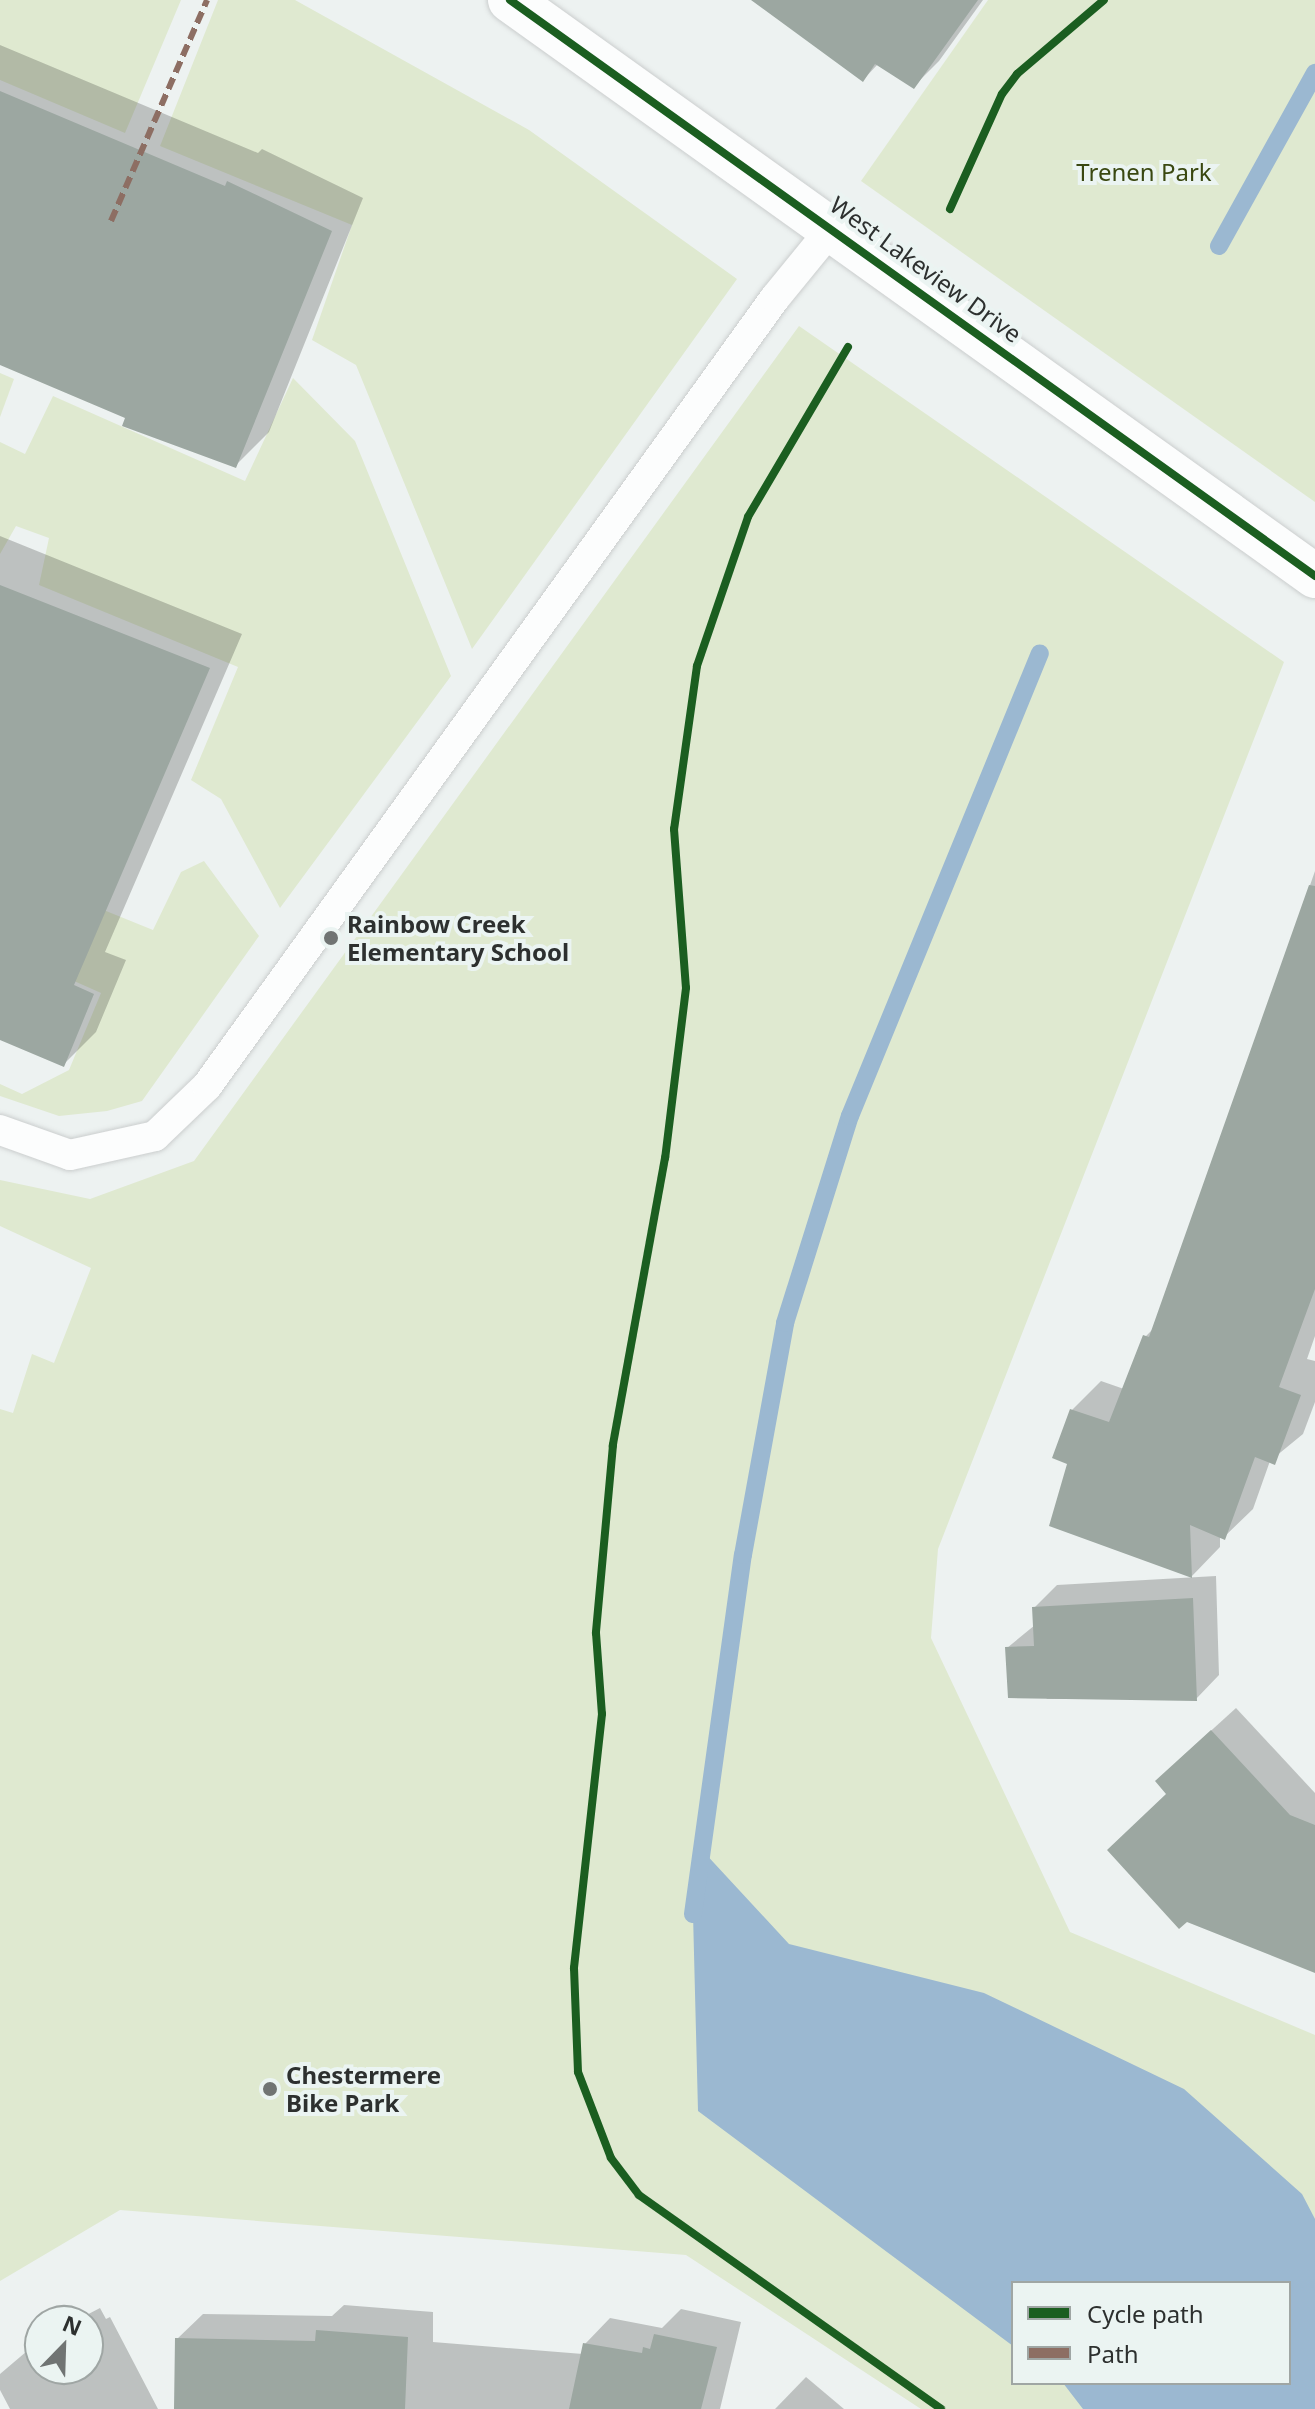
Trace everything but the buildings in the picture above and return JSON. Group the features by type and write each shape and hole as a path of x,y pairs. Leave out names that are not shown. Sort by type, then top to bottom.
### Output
{"street":[{"name":"West Lakeview Drive","path":"510,0 833,227 1315,576"}],"lane":[{"path":"0,1130 70,1155 155,1136 207,1086 766,311 833,227"}],"green space":[{"path":"0,0 181,0 125,133 0,80"},
{"path":"218,0 295,0 529,130 737,279 472,649 356,365 312,340 352,225 160,146"},
{"name":"Trenen Park","path":"988,0 1315,0 1315,502 861,181"},
{"path":"799,326 1284,662 938,1549 931,1638 1070,1932 1315,2035 1315,2409 921,2409 686,2255 120,2210 0,2281 0,1409 13,1413 32,1354 54,1363 91,1268 0,1226 0,1180 90,1199 194,1161"},
{"path":"0,373 14,379 0,417"},
{"path":"293,378 355,441 451,676 280,908 221,799 191,780 238,667 39,585 49,538 16,526 0,554 0,442 25,454 53,396 245,481"},
{"path":"204,861 259,936 142,1101 107,1111 59,1116 0,1096 0,1084 22,1094 69,1070 101,993 0,948 0,868 153,930 181,872"}],"water":[{"path":"702,1850 789,1944 984,1993 1184,2089 1302,2194 1315,2219 1315,2409 1083,2409 1065,2385 1291,2385 1291,2281 1011,2281 1011,2345 698,2111 693,1914"}],"waterway":[{"path":"1219,246 1315,73"},
{"path":"693,1914 743,1555 785,1323 850,1116 1040,653"}],"marked path":[{"path":"111,221 207,0"}],"cycle path":[{"path":"510,0 1315,576"},
{"path":"950,209 1002,94 1017,74 1104,0"},
{"path":"848,347 748,517 697,666 674,829 686,988 665,1158 613,1445 596,1633 602,1714 574,1968 578,2072 611,2158 639,2195 941,2409"}],"place":[{"name":"Rainbow Creek Elementary School","path":"331,938"},
{"name":"Chestermere Bike Park","path":"270,2089"}]}
